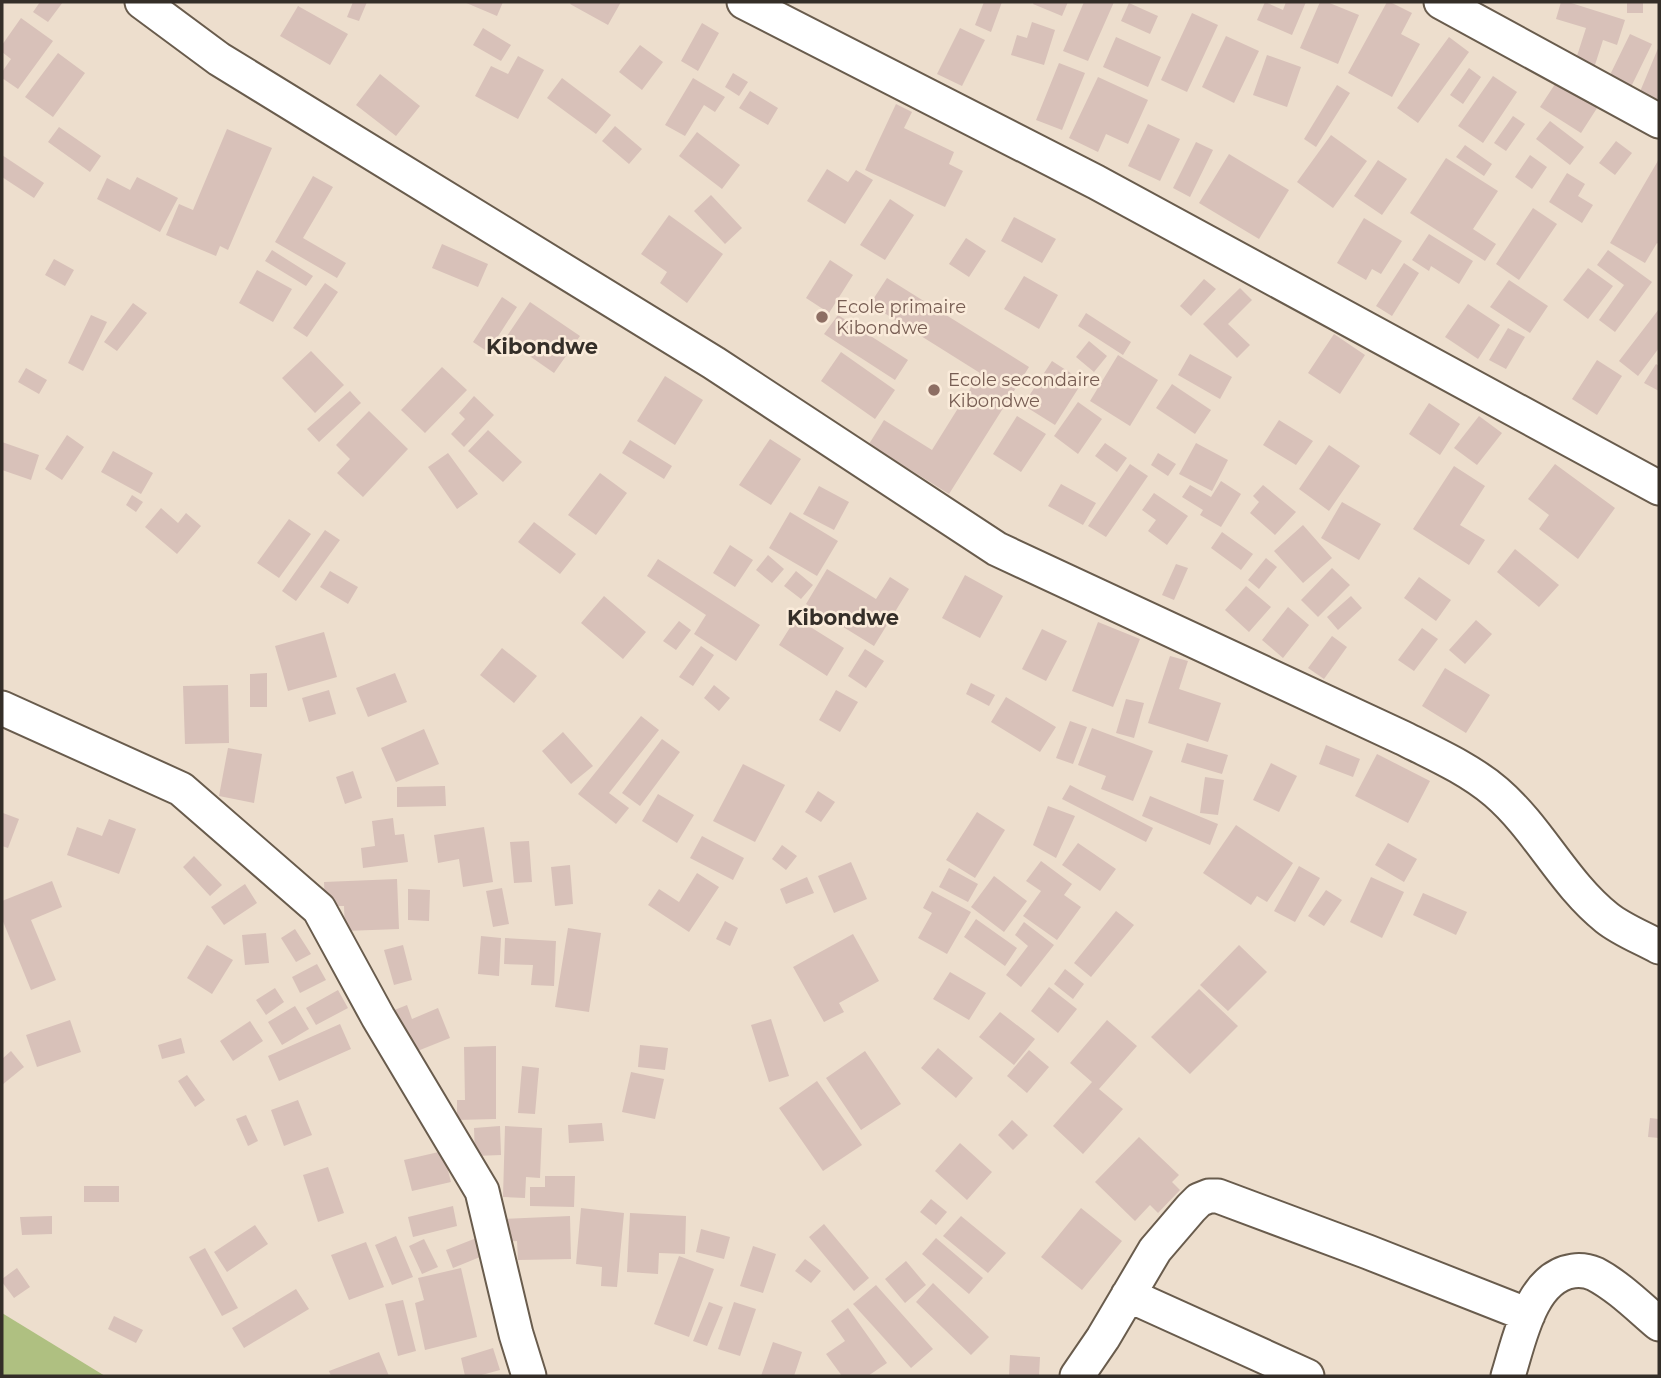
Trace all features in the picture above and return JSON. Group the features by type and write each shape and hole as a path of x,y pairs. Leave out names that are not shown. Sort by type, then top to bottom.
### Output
{"street":[{"path":"142,2 219,59 714,363 997,549 1458,765 1497,793 1532,830 1574,885 1608,919 1659,947"},
{"path":"744,2 1085,176 1659,488"},
{"path":"1441,2 1659,121"},
{"path":"2,708 181,789 318,909 378,1017 482,1191 516,1334 529,1376"},
{"path":"1077,1376 1164,1239 1199,1200 1209,1196 1219,1196 1528,1315"},
{"path":"1507,1376 1528,1315 1540,1291 1556,1277 1567,1272 1578,1270 1592,1273 1610,1284 1659,1324"},
{"path":"1128,1295 1307,1376"}],"green space":[{"path":"2,1313 105,1376 2,1376"}],"building":[{"path":"40,2 63,2 48,22 33,12"},
{"path":"353,2 367,2 359,21 347,17"},
{"path":"464,2 503,2 497,16"},
{"path":"621,2 608,25 570,4"},
{"path":"984,2 1002,2 991,32 975,25"},
{"path":"1068,2 1062,16 1033,4"},
{"path":"1084,2 1114,2 1088,61 1063,51"},
{"path":"1265,2 1283,10 1286,2 1306,2 1292,35 1257,20"},
{"path":"1320,2 1327,2 1359,15 1338,64 1300,48"},
{"path":"1387,2 1412,13 1401,34 1420,44 1392,97 1348,73"},
{"path":"1561,2 1625,20 1617,45 1603,40 1594,68 1575,62 1586,28 1556,19"},
{"path":"1627,2 1643,2 1643,13 1627,13"},
{"path":"1129,3 1158,16 1150,34 1121,21"},
{"path":"298,6 348,34 330,65 280,36"},
{"path":"1192,13 1218,25 1187,92 1161,80"},
{"path":"21,18 53,41 18,89 2,78 2,72 11,59 2,52 2,45"},
{"path":"1032,22 1055,30 1044,65 1011,55 1017,35 1027,38"},
{"path":"702,23 719,33 698,71 681,61"},
{"path":"483,28 511,45 501,61 473,45"},
{"path":"960,28 985,40 962,86 937,74"},
{"path":"1630,34 1652,44 1629,91 1607,81"},
{"path":"1226,36 1259,51 1234,103 1202,87"},
{"path":"1116,37 1161,57 1148,87 1103,67"},
{"path":"1449,37 1469,52 1418,123 1397,108"},
{"path":"640,45 663,62 642,90 619,72"},
{"path":"1659,46 1659,95 1657,101 1639,94"},
{"path":"58,53 85,73 53,117 25,97"},
{"path":"1267,55 1301,67 1287,107 1253,95"},
{"path":"518,56 544,70 518,119 475,96 491,66 508,74"},
{"path":"1059,63 1085,73 1062,130 1036,120"},
{"path":"1469,68 1481,77 1463,104 1450,95"},
{"path":"733,73 748,82 739,96 725,87"},
{"path":"380,74 420,106 396,136 356,105"},
{"path":"1493,76 1517,92 1483,143 1458,126"},
{"path":"1098,77 1148,100 1128,144 1106,134 1098,152 1069,138"},
{"path":"562,78 611,115 596,134 547,98"},
{"path":"693,78 725,97 715,112 704,105 685,136 665,125"},
{"path":"1559,78 1599,105 1581,133 1540,107"},
{"path":"1337,85 1350,93 1316,147 1304,139"},
{"path":"750,91 778,108 768,125 739,108"},
{"path":"896,104 912,112 904,128 954,152 949,164 963,171 945,207 865,170"},
{"path":"1513,116 1525,124 1506,151 1494,143"},
{"path":"1550,121 1584,147 1570,165 1536,139"},
{"path":"1148,124 1180,139 1160,181 1128,166"},
{"path":"615,126 642,149 629,164 602,141"},
{"path":"59,127 101,156 90,172 48,142"},
{"path":"227,129 272,148 228,250 220,246 216,256 166,235 179,204 193,210"},
{"path":"697,132 740,165 722,189 679,156"},
{"path":"1331,135 1367,161 1333,208 1297,182"},
{"path":"1616,141 1632,153 1615,175 1599,163"},
{"path":"1196,142 1213,150 1190,197 1173,188"},
{"path":"1465,145 1492,164 1484,176 1456,157"},
{"path":"1229,154 1289,190 1259,239 1199,203"},
{"path":"2,155 44,183 34,198 2,177"},
{"path":"1530,155 1547,167 1532,189 1515,177"},
{"path":"1446,158 1498,191 1473,229 1496,244 1485,261 1410,213"},
{"path":"1659,159 1659,244 1657,243 1645,263 1610,243"},
{"path":"1378,160 1407,179 1382,215 1354,196"},
{"path":"827,169 848,182 856,170 873,180 845,224 807,201"},
{"path":"1567,173 1585,184 1578,196 1593,205 1582,223 1549,202"},
{"path":"313,176 333,187 303,238 346,263 337,278 275,242"},
{"path":"137,177 178,198 160,232 97,199 107,178 130,190"},
{"path":"711,195 742,228 725,244 694,211"},
{"path":"890,199 914,215 885,260 860,245"},
{"path":"1533,208 1557,224 1519,280 1496,264"},
{"path":"669,215 723,254 687,303 660,283 667,272 641,254"},
{"path":"1014,217 1056,239 1042,263 1001,241"},
{"path":"1364,218 1402,241 1381,274 1372,269 1366,280 1337,263"},
{"path":"1429,234 1473,261 1459,284 1431,266 1429,271 1412,260"},
{"path":"966,238 986,251 969,277 949,264"},
{"path":"442,244 488,264 478,287 432,268"},
{"path":"272,250 313,276 306,286 265,261"},
{"path":"1608,250 1652,282 1615,332 1599,320 1624,285 1597,265"},
{"path":"54,259 74,270 65,286 45,275"},
{"path":"830,260 853,275 829,313 806,298"},
{"path":"1404,263 1419,273 1392,316 1376,306"},
{"path":"1588,268 1613,286 1588,319 1563,300"},
{"path":"257,270 292,289 273,322 239,303"},
{"path":"1024,276 1058,295 1039,329 1004,309"},
{"path":"887,278 1029,367 949,494 869,444 884,420 932,450 980,373 870,304"},
{"path":"1204,279 1216,289 1191,316 1180,306"},
{"path":"1509,280 1548,306 1530,333 1490,307"},
{"path":"325,283 338,292 307,337 293,328"},
{"path":"1240,288 1252,300 1228,324 1250,345 1237,358 1203,324"},
{"path":"502,297 517,307 488,352 473,342"},
{"path":"530,302 580,336 554,373 505,339"},
{"path":"133,303 147,313 117,351 104,342"},
{"path":"1468,304 1500,325 1478,359 1445,337"},
{"path":"1659,309 1659,348 1638,376 1619,361"},
{"path":"1086,313 1131,342 1123,355 1078,326"},
{"path":"91,315 107,322 83,371 68,363"},
{"path":"838,315 908,360 895,380 824,334"},
{"path":"1508,328 1525,337 1506,369 1489,360"},
{"path":"1334,334 1365,355 1340,394 1308,373"},
{"path":"1089,341 1107,356 1094,372 1076,357"},
{"path":"311,351 344,385 315,413 282,378"},
{"path":"841,352 895,390 875,419 821,381"},
{"path":"1190,354 1232,377 1220,399 1178,375"},
{"path":"1118,355 1158,380 1130,426 1090,401"},
{"path":"1597,360 1622,376 1597,415 1572,399"},
{"path":"1052,361 1083,381 1055,425 1023,405"},
{"path":"1656,364 1659,366 1659,391 1644,383"},
{"path":"442,367 467,390 425,433 401,410"},
{"path":"26,368 47,380 39,394 18,382"},
{"path":"665,376 703,400 675,445 637,421"},
{"path":"1172,384 1211,410 1195,434 1156,408"},
{"path":"350,391 361,403 319,442 307,429"},
{"path":"474,396 494,415 464,447 451,434 465,419 459,413"},
{"path":"1078,402 1102,419 1078,454 1054,436"},
{"path":"1429,403 1460,424 1440,455 1409,434"},
{"path":"369,411 408,449 363,497 337,473 350,459 336,445"},
{"path":"1017,416 1046,434 1021,472 993,454"},
{"path":"1479,416 1502,433 1477,465 1454,448"},
{"path":"1279,420 1313,441 1296,465 1263,445"},
{"path":"488,430 522,462 503,482 468,451"},
{"path":"67,435 84,447 62,480 45,469"},
{"path":"770,439 801,459 771,505 739,485"},
{"path":"630,440 672,466 664,479 622,453"},
{"path":"2,442 39,455 31,480 2,470"},
{"path":"1105,443 1127,458 1117,472 1095,456"},
{"path":"1196,443 1228,460 1212,491 1179,474"},
{"path":"1329,445 1360,466 1329,511 1299,489"},
{"path":"113,451 153,473 141,494 101,472"},
{"path":"448,453 478,494 457,509 428,467"},
{"path":"1158,453 1176,464 1168,476 1151,465"},
{"path":"1130,464 1148,476 1106,537 1088,526"},
{"path":"1555,464 1615,508 1578,559 1539,529 1549,515 1528,499"},
{"path":"1454,466 1485,486 1460,525 1485,540 1469,565 1413,529"},
{"path":"600,473 627,493 596,535 568,515"},
{"path":"1221,481 1241,494 1221,527 1200,515 1203,510 1182,497 1190,485 1211,497"},
{"path":"1061,484 1096,503 1083,525 1048,506"},
{"path":"1263,485 1296,512 1275,535 1250,513 1259,502 1253,496"},
{"path":"819,486 849,502 834,530 803,514"},
{"path":"1154,493 1188,516 1167,545 1148,531 1156,520 1142,510"},
{"path":"132,495 143,502 136,512 126,505"},
{"path":"1342,502 1381,524 1359,560 1321,538"},
{"path":"161,508 178,523 186,513 201,526 177,554 145,527"},
{"path":"790,512 838,541 817,576 769,548"},
{"path":"289,519 311,534 279,578 257,563"},
{"path":"534,522 576,554 560,574 518,542"},
{"path":"1303,525 1332,558 1303,583 1274,551"},
{"path":"325,530 340,540 296,601 282,591"},
{"path":"1222,532 1253,554 1241,570 1211,548"},
{"path":"730,545 753,560 735,587 713,573"},
{"path":"1515,549 1559,585 1539,607 1497,572"},
{"path":"768,555 784,569 772,583 756,570"},
{"path":"1266,558 1277,567 1259,589 1248,580"},
{"path":"658,559 760,625 736,661 694,634 706,615 647,576"},
{"path":"1176,564 1188,568 1174,600 1162,595"},
{"path":"1332,568 1350,585 1318,617 1301,600"},
{"path":"827,569 876,599 890,577 909,589 874,646 806,604"},
{"path":"330,571 358,587 348,604 320,587"},
{"path":"796,571 813,585 801,599 784,586"},
{"path":"965,575 1003,596 980,638 942,618"},
{"path":"1419,577 1451,600 1436,621 1404,598"},
{"path":"1246,586 1271,607 1249,632 1225,610"},
{"path":"604,596 646,632 623,659 581,623"},
{"path":"1351,596 1362,608 1338,630 1327,617"},
{"path":"1288,607 1309,625 1283,658 1262,640"},
{"path":"796,618 844,648 827,676 779,645"},
{"path":"1476,620 1492,634 1465,664 1449,650"},
{"path":"679,621 691,630 676,650 663,641"},
{"path":"1098,622 1140,639 1113,707 1072,691"},
{"path":"1422,628 1438,639 1414,671 1398,660"},
{"path":"1042,629 1067,641 1046,681 1022,669"},
{"path":"324,632 337,677 288,691 275,646"},
{"path":"1332,636 1347,647 1324,679 1308,668"},
{"path":"701,646 714,655 693,686 679,677"},
{"path":"502,648 537,676 514,703 480,675"},
{"path":"865,649 884,661 866,688 848,676"},
{"path":"1170,656 1188,661 1179,689 1221,703 1208,742 1148,723"},
{"path":"1445,668 1490,695 1466,733 1422,706"},
{"path":"267,673 267,707 250,707 250,674"},
{"path":"395,673 407,702 368,717 356,688"},
{"path":"971,683 995,695 989,706 966,694"},
{"path":"228,685 229,743 185,744 183,686"},
{"path":"714,685 730,698 719,711 704,698"},
{"path":"329,690 336,714 309,722 302,698"},
{"path":"836,690 858,702 840,732 819,720"},
{"path":"1006,697 1056,727 1040,752 991,722"},
{"path":"1126,699 1144,703 1134,738 1116,733"},
{"path":"641,716 659,730 609,793 629,808 616,824 578,794"},
{"path":"1070,721 1087,727 1073,764 1056,758"},
{"path":"1092,728 1153,751 1133,801 1101,789 1106,776 1078,765"},
{"path":"424,729 439,764 396,782 381,748"},
{"path":"563,732 593,766 571,784 542,751"},
{"path":"662,739 680,752 640,806 622,793"},
{"path":"1187,743 1228,755 1222,774 1181,762"},
{"path":"1326,745 1360,759 1353,777 1319,764"},
{"path":"228,748 262,754 254,803 219,796"},
{"path":"1377,754 1430,781 1408,823 1355,796"},
{"path":"1271,763 1297,776 1279,812 1253,800"},
{"path":"743,764 785,785 755,842 713,821"},
{"path":"353,771 362,798 345,804 336,777"},
{"path":"1205,777 1224,780 1218,815 1200,813"},
{"path":"1070,785 1153,828 1146,842 1062,799"},
{"path":"445,786 446,806 397,807 397,787"},
{"path":"818,791 835,802 821,822 805,812"},
{"path":"658,794 694,815 677,843 642,821"},
{"path":"1150,796 1218,824 1210,845 1142,816"},
{"path":"1048,806 1075,816 1056,858 1033,845"},
{"path":"977,812 1005,830 975,878 946,860"},
{"path":"3,813 19,819 8,848 2,846"},
{"path":"393,818 395,835 404,834 408,862 363,868 361,848 375,846 372,821"},
{"path":"109,819 136,829 119,874 67,855 77,827 102,836"},
{"path":"1236,825 1293,863 1267,902 1257,896 1251,905 1203,873"},
{"path":"484,827 493,882 463,887 459,859 438,863 434,835"},
{"path":"702,836 744,858 733,880 690,858"},
{"path":"529,841 532,882 514,883 510,842"},
{"path":"1078,843 1116,869 1100,891 1062,865"},
{"path":"1388,843 1417,859 1404,882 1375,865"},
{"path":"782,845 797,856 786,870 772,859"},
{"path":"194,856 222,885 210,896 183,867"},
{"path":"1041,861 1072,884 1064,895 1081,907 1057,940 1023,916 1041,891 1026,881"},
{"path":"851,862 867,899 834,913 818,876"},
{"path":"570,865 573,904 555,906 551,867"},
{"path":"1299,866 1320,878 1295,922 1274,911"},
{"path":"949,868 978,884 968,902 939,887"},
{"path":"697,873 719,887 689,932 648,905 659,889 679,902"},
{"path":"994,876 1027,901 1004,932 971,907"},
{"path":"807,877 814,893 786,904 780,889"},
{"path":"1371,877 1404,892 1382,938 1350,922"},
{"path":"397,879 399,929 345,931 344,906 325,906 324,882"},
{"path":"52,881 62,907 31,920 56,980 31,990 2,919 2,901"},
{"path":"245,884 257,903 224,925 211,907"},
{"path":"502,888 509,924 493,927 486,891"},
{"path":"408,889 430,890 429,921 408,920"},
{"path":"1326,890 1342,900 1324,926 1308,916"},
{"path":"932,891 971,912 947,954 918,938 932,913 923,908"},
{"path":"1423,893 1467,912 1456,935 1413,915"},
{"path":"1116,911 1134,925 1091,977 1074,963"},
{"path":"976,919 1017,948 1005,966 964,937"},
{"path":"725,921 738,928 730,946 716,939"},
{"path":"1024,922 1054,945 1021,987 1006,975 1028,946 1015,935"},
{"path":"568,928 601,933 589,1012 555,1007"},
{"path":"295,929 311,954 296,962 281,938"},
{"path":"266,933 269,963 245,965 242,935"},
{"path":"853,934 879,981 839,1003 844,1012 824,1022 793,967"},
{"path":"481,936 501,938 499,976 478,974"},
{"path":"505,938 556,941 554,986 531,985 533,965 504,964"},
{"path":"207,945 233,960 212,994 187,978"},
{"path":"403,945 412,980 394,985 384,950"},
{"path":"1239,945 1267,972 1228,1011 1200,985"},
{"path":"317,964 326,980 300,993 292,977"},
{"path":"1065,969 1084,984 1073,999 1054,984"},
{"path":"950,972 986,993 969,1020 933,999"},
{"path":"1049,987 1077,1009 1058,1033 1031,1011"},
{"path":"275,988 284,1002 266,1015 256,1000"},
{"path":"1199,989 1238,1026 1190,1074 1151,1037"},
{"path":"338,990 348,1008 316,1025 306,1008"},
{"path":"407,1005 412,1019 438,1008 450,1038 410,1054 392,1011"},
{"path":"295,1006 309,1029 282,1045 268,1022"},
{"path":"1000,1012 1035,1039 1014,1065 979,1037"},
{"path":"771,1019 789,1076 769,1082 751,1025"},
{"path":"70,1020 81,1052 37,1067 26,1035"},
{"path":"1107,1020 1137,1046 1099,1089 1123,1109 1083,1154 1053,1126 1092,1082 1070,1063"},
{"path":"250,1021 263,1041 233,1061 220,1041"},
{"path":"340,1024 351,1049 279,1081 268,1056"},
{"path":"181,1038 185,1053 162,1059 158,1045"},
{"path":"640,1045 668,1048 665,1070 638,1067"},
{"path":"496,1046 496,1119 457,1120 457,1100 465,1100 464,1047"},
{"path":"938,1048 973,1078 956,1098 921,1068"},
{"path":"1029,1050 1049,1067 1027,1093 1007,1076"},
{"path":"11,1051 24,1067 2,1085 2,1059"},
{"path":"865,1051 901,1104 861,1130 826,1078"},
{"path":"522,1066 539,1068 535,1114 518,1113"},
{"path":"631,1072 664,1079 655,1119 622,1112"},
{"path":"187,1075 205,1100 195,1107 178,1081"},
{"path":"817,1081 862,1145 823,1171 779,1108"},
{"path":"298,1100 312,1135 284,1146 271,1110"},
{"path":"246,1115 258,1141 248,1146 236,1119"},
{"path":"1650,1118 1659,1119 1659,1138 1648,1137"},
{"path":"1012,1120 1028,1135 1013,1150 998,1135"},
{"path":"602,1123 604,1141 569,1143 568,1125"},
{"path":"500,1126 501,1155 475,1156 474,1128"},
{"path":"505,1126 542,1128 540,1178 526,1177 525,1198 503,1197"},
{"path":"1139,1137 1179,1175 1172,1182 1180,1190 1158,1213 1150,1205 1135,1221 1095,1182"},
{"path":"960,1143 992,1172 967,1200 935,1171"},
{"path":"443,1151 451,1182 412,1191 404,1160"},
{"path":"328,1167 344,1213 318,1222 303,1175"},
{"path":"545,1176 575,1176 574,1207 530,1206 530,1187 545,1187"},
{"path":"84,1186 119,1186 119,1202 84,1202"},
{"path":"931,1199 947,1212 936,1225 920,1212"},
{"path":"453,1206 457,1226 413,1237 408,1217"},
{"path":"581,1208 624,1213 617,1287 601,1286 602,1267 576,1264"},
{"path":"1081,1208 1122,1241 1082,1290 1041,1257"},
{"path":"630,1213 686,1216 685,1254 659,1253 658,1274 627,1272"},
{"path":"52,1216 52,1234 22,1235 20,1217"},
{"path":"570,1216 571,1259 518,1260 517,1241 505,1242 505,1219"},
{"path":"961,1216 1006,1253 988,1273 943,1236"},
{"path":"824,1224 869,1278 854,1291 809,1237"},
{"path":"255,1225 268,1244 227,1272 214,1252"},
{"path":"701,1229 730,1237 724,1259 696,1252"},
{"path":"396,1236 413,1277 392,1285 375,1245"},
{"path":"479,1237 485,1255 453,1268 446,1250"},
{"path":"936,1238 983,1278 969,1294 922,1254"},
{"path":"424,1239 438,1267 422,1274 409,1246"},
{"path":"366,1242 384,1287 349,1300 331,1255"},
{"path":"753,1246 776,1254 763,1293 740,1286"},
{"path":"205,1248 238,1308 222,1316 189,1257"},
{"path":"679,1256 714,1269 689,1337 654,1324"},
{"path":"805,1259 821,1271 811,1283 795,1271"},
{"path":"906,1261 926,1285 905,1303 885,1279"},
{"path":"17,1268 30,1287 14,1298 2,1279"},
{"path":"461,1268 477,1337 425,1350 415,1303 424,1300 418,1278"},
{"path":"933,1283 989,1337 971,1355 916,1302"},
{"path":"876,1285 933,1349 911,1368 853,1304"},
{"path":"296,1289 309,1309 244,1348 232,1328"},
{"path":"403,1300 416,1351 398,1356 385,1304"},
{"path":"709,1302 723,1307 707,1346 693,1341"},
{"path":"734,1302 756,1309 740,1356 718,1349"},
{"path":"848,1308 887,1363 868,1376 842,1376 826,1354 845,1341 831,1321"},
{"path":"114,1316 143,1330 136,1343 108,1329"},
{"path":"773,1342 802,1352 794,1376 761,1376"},
{"path":"493,1348 500,1370 478,1376 465,1376 461,1358"},
{"path":"379,1352 389,1376 331,1376 329,1371"},
{"path":"1010,1355 1040,1357 1039,1376 1009,1376"}],"place":[{"name":"Ecole primaire Kibondwe","path":"822,317"},
{"name":"Ecole secondaire Kibondwe","path":"934,390"}],"district":[{"name":"Kibondwe","path":"542,346"},
{"name":"Kibondwe","path":"843,617"}]}
